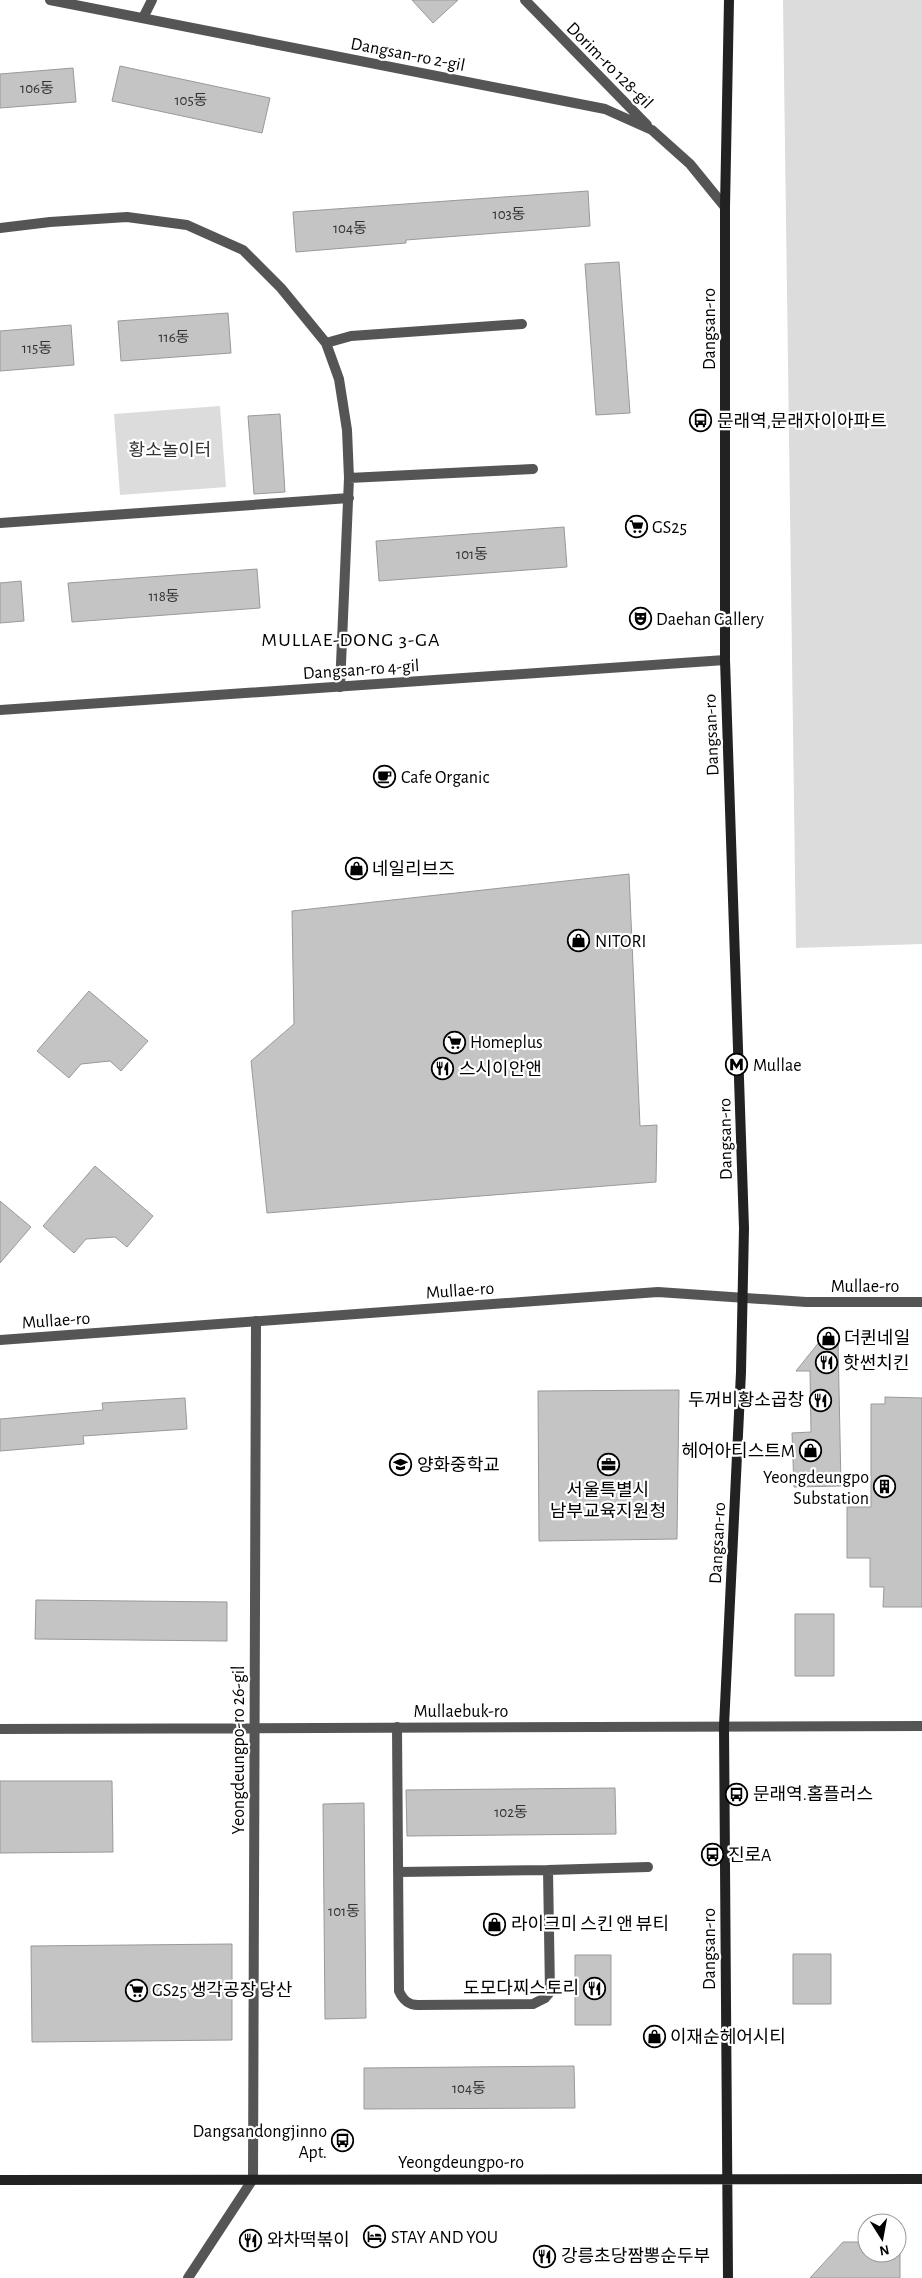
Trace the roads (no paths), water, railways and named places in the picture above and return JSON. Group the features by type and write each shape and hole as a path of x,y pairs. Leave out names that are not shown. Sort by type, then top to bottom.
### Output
{"main road":[{"name":"Dangsan-ro","path":"728,2278 724,1726 743,1298 744,1228 725,660 725,208 730,0"},
{"name":"Yeongdeungpo-ro","path":"0,2180 922,2179"}],"street":[{"name":"Dangsan-ro 2-gil","path":"50,0 605,109 652,130 690,164 725,208"},
{"path":"143,18 152,0"},
{"name":"Dorim-ro 128-gil","path":"525,0 652,130"},
{"path":"0,228 50,222 127,217 187,225 243,250 281,288 326,343 339,379 346,430 349,478 340,687"},
{"path":"326,343 351,336 522,324"},
{"path":"349,478 533,469"},
{"path":"0,523 349,498"},
{"name":"Dangsan-ro 4-gil","path":"0,710 725,660"},
{"name":"Mullae-ro","path":"0,1340 658,1292 806,1302 922,1302"},
{"name":"Yeongdeungpo-ro 26-gil","path":"253,2179 256,1321"},
{"name":"Mullaebuk-ro","path":"0,1728 922,1726"},
{"path":"396,1727 400,1991 406,2002 418,2005 532,2004 545,1998 550,1992 548,1870"},
{"path":"398,1872 648,1867"},
{"path":"188,2278 253,2179"}],"place":[{"name":"문래역,문래자이아파트","path":"701,421"},
{"name":"GS25","path":"636,527"},
{"name":"Daehan Gallery","path":"640,619"},
{"name":"Cafe Organic","path":"385,777"},
{"name":"네일리브즈","path":"356,869"},
{"name":"NITORI","path":"579,941"},
{"name":"Homeplus","path":"454,1042"},
{"name":"Mullae","path":"737,1065"},
{"name":"스시이안앤","path":"443,1069"},
{"name":"더퀸네일","path":"828,1338"},
{"name":"핫썬치킨","path":"827,1363"},
{"name":"두꺼비황소곱창","path":"820,1400"},
{"name":"헤어아티스트M","path":"811,1451"},
{"name":"양화중학교","path":"401,1465"},
{"name":"서울특별시 남부교육지원청","path":"608,1465"},
{"name":"Yeongdeungpo Substation","path":"885,1487"},
{"name":"문래역.홈플러스","path":"737,1794"},
{"name":"진로A","path":"712,1855"},
{"name":"라이크미 스킨 앤 뷰티","path":"495,1924"},
{"name":"도모다찌스토리","path":"595,1988"},
{"name":"GS25 생각공장 당산","path":"136,1990"},
{"name":"이재순헤어시티","path":"654,2037"},
{"name":"Dangsandongjinno Apt.","path":"343,2141"},
{"name":"STAY AND YOU","path":"375,2237"},
{"name":"와차떡볶이","path":"251,2240"},
{"name":"강릉초당짬뽕순두부","path":"545,2256"}],"district":[{"name":"MULLAE-DONG 3-GA","path":"351,639"}],"park label":[{"name":"황소놀이터","path":"170,450"}]}
